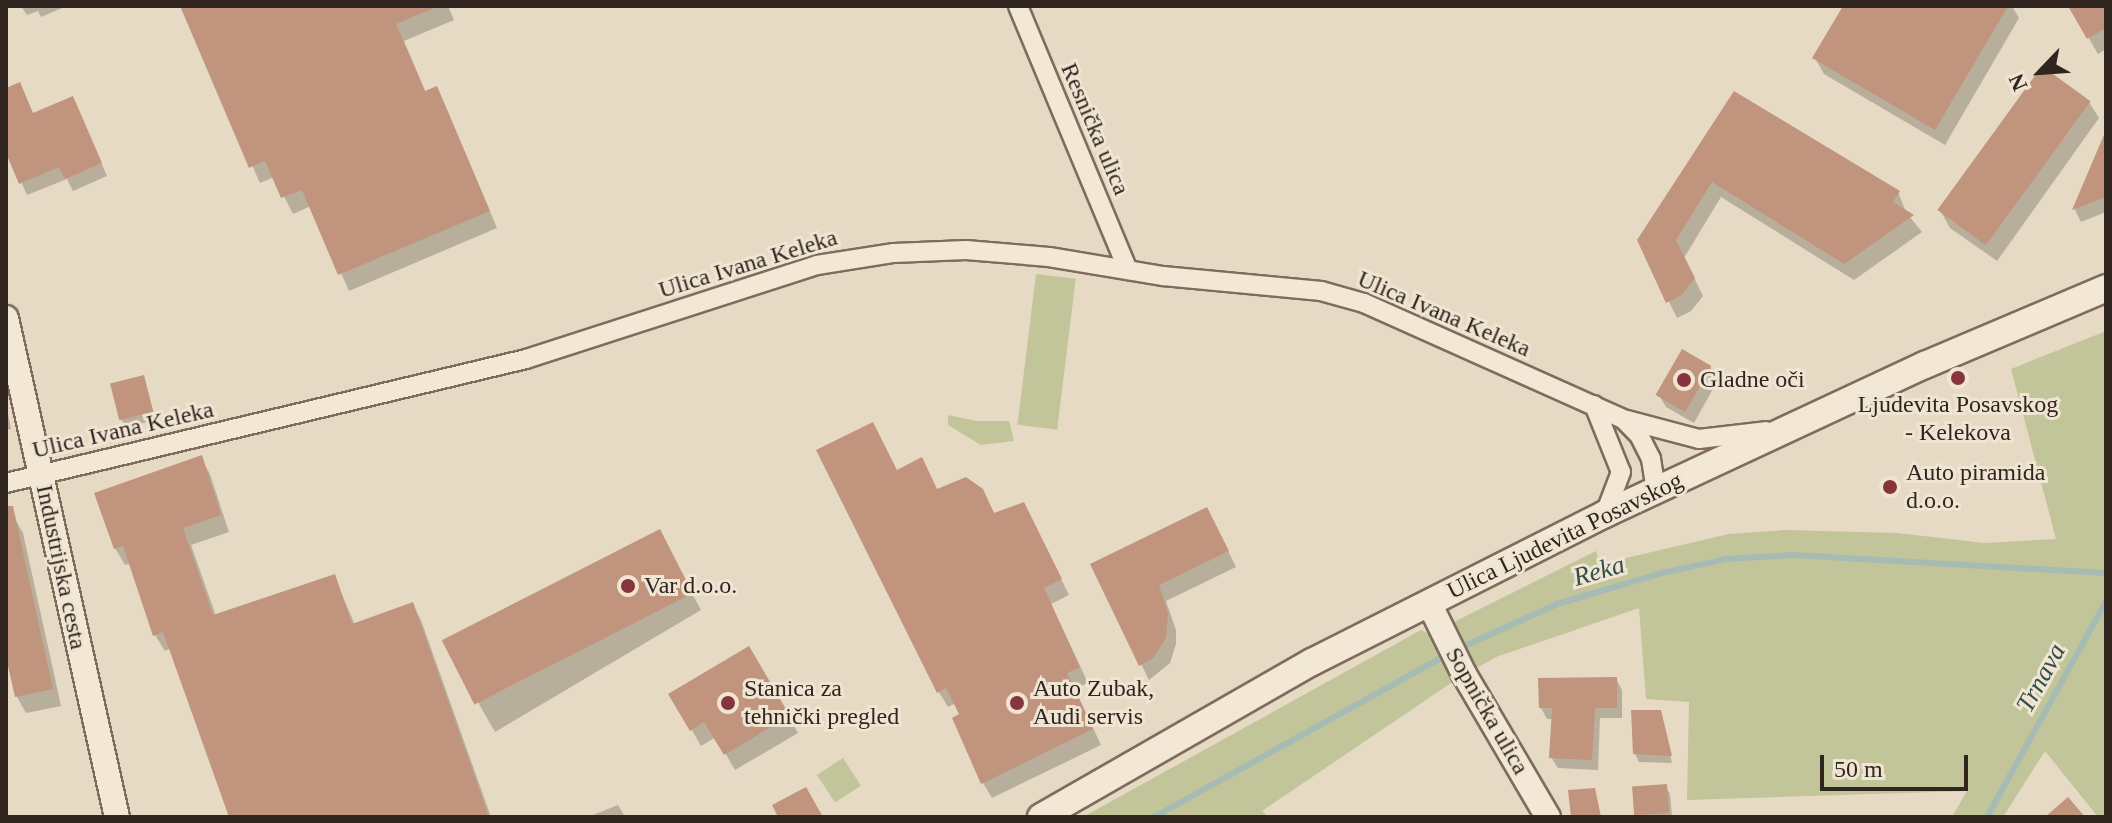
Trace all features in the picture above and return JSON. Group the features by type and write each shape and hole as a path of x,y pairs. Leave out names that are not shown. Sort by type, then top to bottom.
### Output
{"main road":[{"name":"Ulica Ljudevita Posavskog","path":"1041,817 1285,677 1605,514 1925,365 2106,288"}],"street":[{"name":"Resnička ulica","path":"1018,6 1128,270"},
{"name":"Ulica Ivana Keleka","path":"6,483 526,359 785,273 854,257 966,250 1336,294 1391,315 1623,419 1699,439 1719,440 1793,427"},
{"name":"Industrijska cesta","path":"6,318 117,817"},
{"path":"1594,405 1621,472 1605,514"},
{"name":"Ulica Ivana Keleka","path":"1623,419 1639,435 1651,459 1656,490"},
{"name":"Sopnička ulica","path":"1429,603 1464,674 1548,817"}],"green space":[{"path":"1036,274 1076,279 1057,430 1017,425"},
{"path":"2106,331 2106,817 2098,817 2045,751 2003,817 1952,817 1967,791 1687,800 1689,702 1646,699 1639,608 1496,657 1473,670 1450,624 1596,551 1600,564 1729,534 1786,530 1897,533 1985,543 2056,539 2011,369"},
{"path":"948,415 976,421 1009,421 1014,441 981,445 948,425"},
{"path":"1421,630 1428,633 1454,681 1262,811 1268,817 1083,817"},
{"path":"843,758 861,786 835,803 817,775"}],"building":[{"path":"180,6 439,6 396,24 425,91 437,86 490,211 338,275 302,190 281,198 265,161 249,168"},
{"path":"1843,6 2008,6 1935,130 1812,58"},
{"path":"2068,6 2106,6 2106,28 2087,39"},
{"path":"2042,66 2091,101 1986,245 1937,210"},
{"path":"20,82 33,113 73,96 102,163 65,179 59,167 19,184 6,153 6,88"},
{"path":"1734,91 1900,191 1893,202 1914,215 1844,264 1712,182 1676,240 1695,278 1682,295 1666,303 1637,240"},
{"path":"2106,130 2106,197 2072,210"},
{"name":"Gladne oči","path":"1682,349 1711,366 1685,412 1656,395"},
{"path":"144,375 153,412 119,420 110,383"},
{"path":"873,422 897,470 922,457 937,489 966,477 983,489 994,513 1024,502 1062,579 1044,588 1080,667 1067,673 1093,729 981,784 952,718 959,714 946,688 937,693 816,450"},
{"path":"202,455 221,515 183,528 213,615 335,574 352,624 413,602 489,817 229,817 163,632 153,636 123,546 114,549 94,493"},
{"path":"6,506 13,506 53,689 15,697 6,657"},
{"path":"1207,507 1229,551 1159,585 1168,613 1166,638 1153,658 1139,666 1090,564"},
{"path":"660,529 693,593 474,704 442,640"},
{"name":"Stanica za tehnički pregled","path":"749,646 790,716 724,755 704,722 690,731 668,694"},
{"path":"1617,677 1617,708 1595,708 1592,760 1549,758 1552,708 1539,708 1538,678"},
{"path":"1631,710 1661,710 1672,756 1633,754"},
{"path":"1667,784 1669,813 1634,815 1632,786"},
{"path":"806,787 823,817 778,817 772,805"},
{"path":"1595,788 1601,817 1571,817 1568,790"},
{"path":"2068,797 2085,817 2045,817"}],"waterway":[{"name":"Reka","path":"1458,649 1557,604 1662,573 1726,559 1793,555 2106,573"},
{"name":"Trnava","path":"1987,817 2106,601"},
{"name":"Reka","path":"1154,817 1448,654"}],"place":[{"name":"Ljudevita Posavskog - Kelekova","path":"1958,378"},
{"name":"Gladne oči","path":"1684,380"},
{"name":"Auto piramida d.o.o.","path":"1890,487"},
{"name":"Var d.o.o.","path":"628,586"},
{"name":"Stanica za tehnički pregled","path":"728,703"},
{"name":"Auto Zubak, Audi servis","path":"1017,703"}]}
